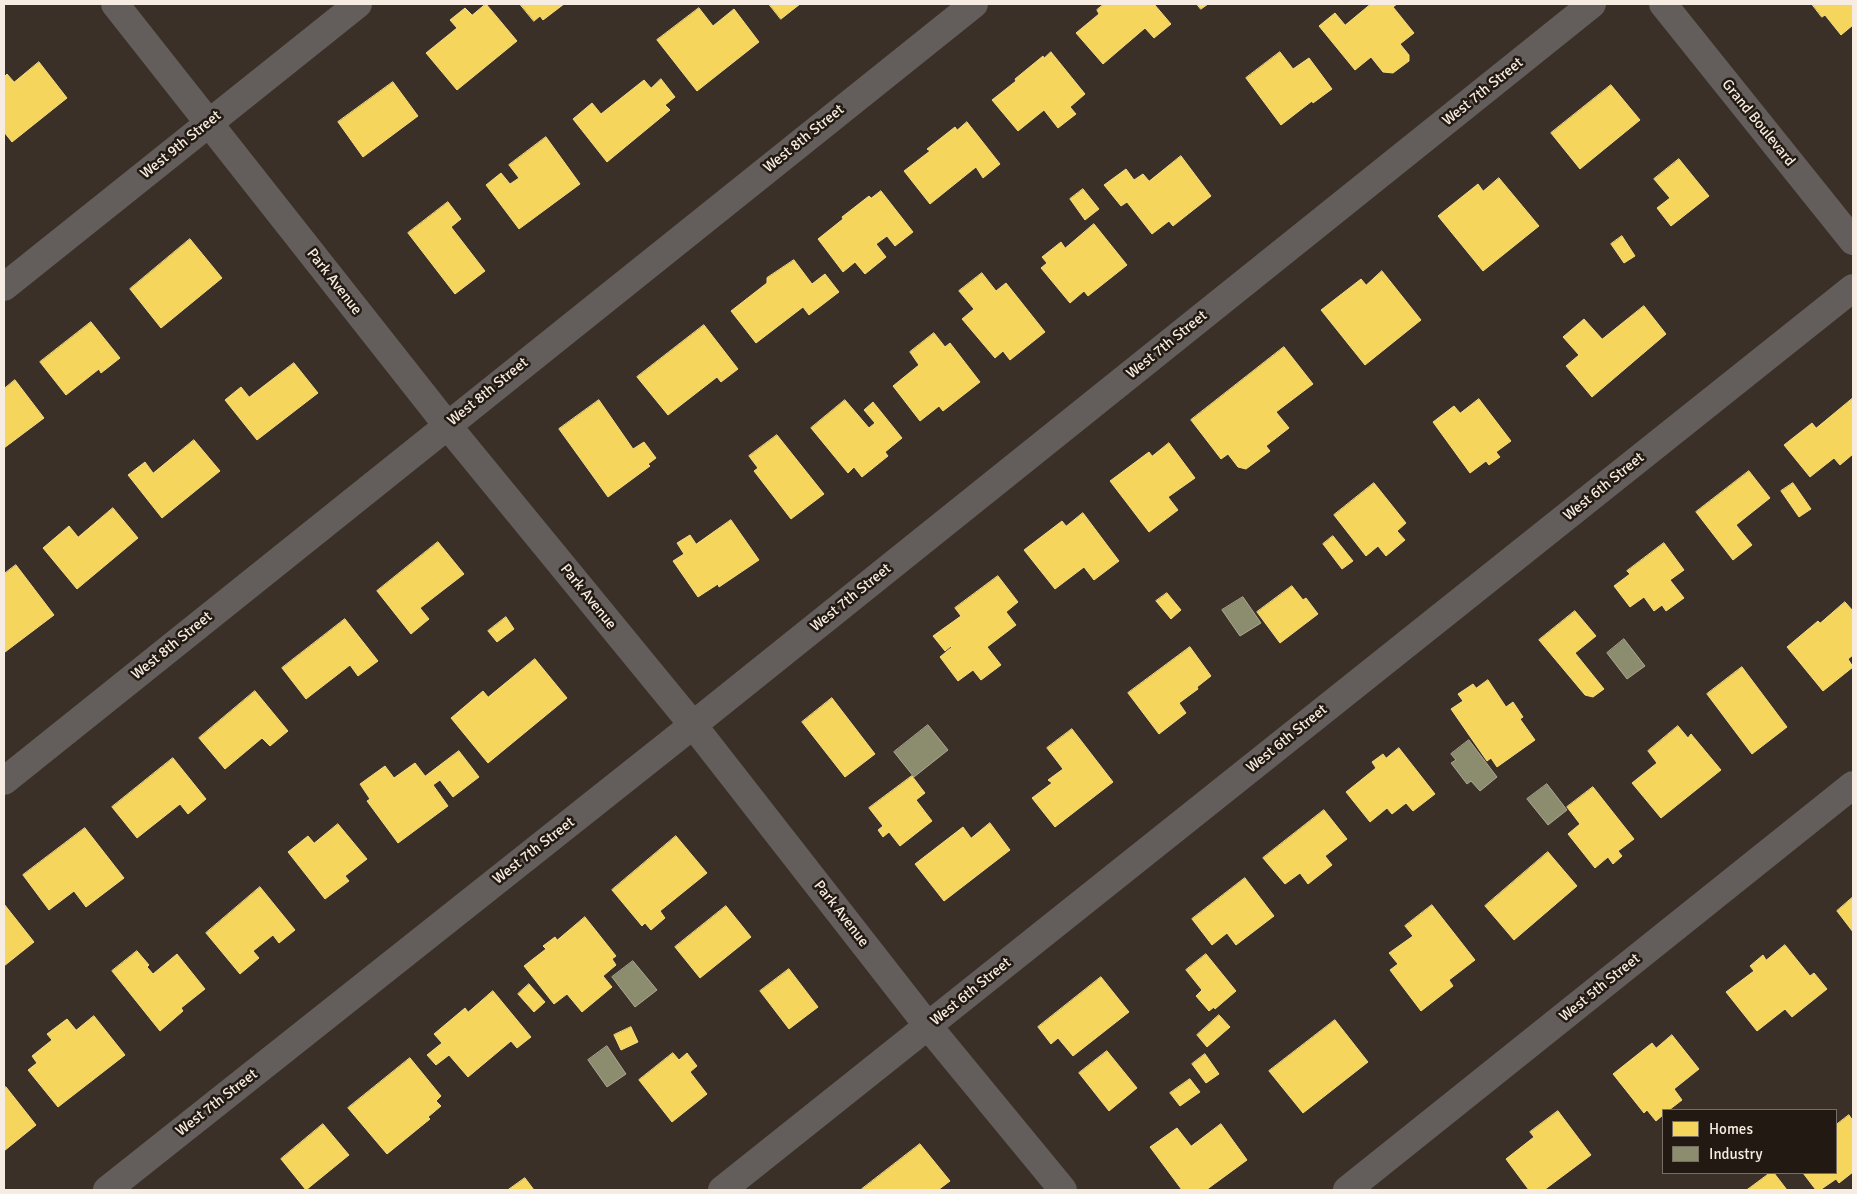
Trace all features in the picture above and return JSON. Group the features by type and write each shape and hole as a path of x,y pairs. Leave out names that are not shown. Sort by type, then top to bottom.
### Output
{"street":[{"name":"Park Avenue","path":"115,4 210,122 446,425 693,725 928,1026 1063,1190"},
{"name":"West 9th Street","path":"4,287 358,4"},
{"name":"West 8th Street","path":"4,781 446,425 974,4"},
{"name":"West 7th Street","path":"108,1190 693,725 1592,4"},
{"name":"Grand Boulevard","path":"1663,4 1853,241"},
{"name":"West 6th Street","path":"722,1190 1853,288"},
{"name":"West 5th Street","path":"1347,1190 1853,785"}],"building: Homes":[{"path":"486,4 517,41 457,90 426,53 457,28 450,20 465,8 472,15"},
{"path":"520,4 564,4 543,20 540,16 534,21"},
{"path":"769,4 800,4 781,19"},
{"path":"1104,4 1154,4 1171,24 1154,38 1145,28 1103,64 1076,33 1099,14 1097,10"},
{"path":"1197,4 1208,4 1201,9"},
{"path":"1371,4 1397,4 1393,7 1414,33 1400,44 1409,55 1409,61 1393,73 1383,72 1371,57 1355,70 1319,26 1335,13 1345,25"},
{"path":"1812,4 1853,4 1853,25 1841,35 1825,15 1822,17"},
{"path":"699,8 713,26 734,9 759,42 697,91 657,40"},
{"path":"1051,52 1085,94 1070,107 1076,114 1058,128 1044,110 1018,131 992,100 1043,56 1044,58"},
{"path":"1280,52 1293,69 1309,58 1332,89 1313,103 1312,101 1281,125 1246,78"},
{"path":"39,62 67,98 12,142 4,132 4,77 7,74 14,82"},
{"path":"661,79 675,97 665,105 670,110 607,162 573,119 592,103 601,114 644,80 651,88"},
{"path":"393,82 418,116 363,157 338,122"},
{"path":"1611,85 1640,120 1580,169 1551,133"},
{"path":"967,122 1000,164 983,178 976,167 930,204 904,171 930,151 927,149 955,127 957,130"},
{"path":"546,137 580,184 519,229 486,185 501,173 510,184 519,178 509,165"},
{"path":"1181,156 1211,196 1173,226 1169,221 1152,234 1127,202 1121,206 1104,185 1126,169 1134,180 1143,174 1149,181"},
{"path":"1679,159 1709,196 1671,226 1657,208 1670,198 1654,179"},
{"path":"1499,178 1539,226 1483,271 1438,216 1478,184 1483,191"},
{"path":"1083,189 1099,209 1085,220 1070,199"},
{"path":"881,191 913,232 895,246 887,236 876,244 886,257 865,274 855,262 843,272 818,239 869,196 871,198"},
{"path":"448,202 461,219 451,227 485,271 455,294 408,233"},
{"path":"1094,224 1127,265 1088,296 1084,291 1070,303 1041,268 1047,263 1042,257 1061,242 1065,248"},
{"path":"1622,236 1635,256 1624,263 1611,244"},
{"path":"190,239 222,278 161,328 130,289"},
{"path":"794,260 812,284 825,274 839,292 809,315 803,307 756,343 731,311 767,283 767,278"},
{"path":"1382,271 1421,320 1365,365 1321,310 1361,279 1366,285"},
{"path":"982,273 996,291 1006,283 1045,332 1010,360 1003,351 995,358 962,319 974,309 959,291"},
{"path":"1644,306 1666,334 1592,397 1566,366 1579,355 1563,337 1584,319 1602,339"},
{"path":"91,322 120,358 101,373 99,369 66,395 40,362"},
{"path":"704,325 738,369 721,382 717,377 668,415 637,377"},
{"path":"934,333 945,347 950,343 980,382 943,411 939,406 920,421 893,386 919,365 910,352"},
{"path":"1284,347 1313,384 1276,412 1289,428 1266,446 1270,451 1246,469 1238,467 1228,454 1221,459 1191,420"},
{"path":"294,363 318,393 257,440 225,400 241,387 249,397"},
{"path":"15,380 44,418 4,448 4,389"},
{"path":"1853,398 1853,454 1840,465 1834,458 1810,477 1784,445 1812,423 1816,428"},
{"path":"1479,399 1511,441 1496,452 1500,457 1489,465 1486,461 1470,473 1433,422 1454,406 1460,413"},
{"path":"599,400 633,449 644,442 656,458 648,464 650,466 608,497 559,429"},
{"path":"845,400 869,428 875,423 864,410 873,402 902,438 885,452 888,456 862,477 854,467 848,473 811,428"},
{"path":"777,435 824,494 791,519 754,471 758,468 749,456"},
{"path":"194,440 220,471 162,518 128,475 145,462 153,473"},
{"path":"1169,443 1195,478 1168,497 1178,510 1149,532 1110,481 1149,452 1152,456"},
{"path":"1749,471 1770,498 1736,525 1752,545 1733,560 1696,512"},
{"path":"1374,483 1406,523 1397,531 1405,540 1386,556 1378,546 1366,556 1334,515"},
{"path":"1793,483 1811,509 1799,517 1781,491"},
{"path":"113,508 138,538 77,589 43,548 69,526 78,537"},
{"path":"1083,513 1119,561 1094,580 1084,567 1055,589 1024,550 1062,521 1066,526"},
{"path":"731,520 759,560 719,587 718,584 698,597 673,561 684,554 677,543 690,535 696,544"},
{"path":"1333,536 1353,561 1342,569 1323,544"},
{"path":"438,542 464,574 420,608 429,619 411,634 377,591"},
{"path":"1664,543 1684,570 1670,580 1684,598 1666,611 1662,605 1654,611 1644,597 1630,607 1614,586 1630,574 1627,571"},
{"path":"16,565 54,615 5,652 4,574"},
{"path":"998,576 1018,602 1006,612 1016,625 987,647 1001,665 981,680 973,670 958,681 940,657 952,647 945,651 933,636 961,616 955,608"},
{"path":"1292,586 1303,600 1306,598 1318,614 1280,643 1257,612"},
{"path":"1167,593 1181,610 1171,619 1156,601"},
{"path":"1845,602 1853,611 1853,655 1848,659 1853,667 1823,691 1787,647 1818,621 1820,623"},
{"path":"1575,611 1596,636 1575,653 1604,689 1593,697 1585,695 1539,640"},
{"path":"506,617 514,629 497,642 488,631"},
{"path":"345,619 378,661 358,676 350,665 306,699 282,668"},
{"path":"1190,647 1211,676 1197,687 1198,689 1179,703 1186,713 1159,734 1128,693"},
{"path":"535,659 567,698 488,763 451,718 483,691 488,697"},
{"path":"1742,667 1787,727 1752,754 1707,694"},
{"path":"1488,680 1506,707 1513,702 1523,717 1520,719 1535,740 1497,767 1491,758 1487,761 1451,709 1463,701 1458,694 1473,684 1476,688"},
{"path":"255,691 288,731 270,746 262,738 225,769 199,738"},
{"path":"832,698 875,754 845,777 802,722"},
{"path":"1678,726 1688,738 1691,734 1721,770 1661,818 1632,783 1657,763 1648,751"},
{"path":"1072,729 1113,782 1055,827 1032,798 1052,783 1048,780 1063,769 1047,748"},
{"path":"1399,748 1435,794 1413,811 1406,803 1392,814 1387,808 1370,822 1346,792 1376,768 1372,762 1383,754 1386,758"},
{"path":"459,751 479,777 453,797 440,780 433,785 448,806 398,843 367,801 370,799 360,784 385,766 394,778 415,763 425,776"},
{"path":"173,758 206,799 188,814 180,804 137,838 112,807"},
{"path":"912,776 925,793 916,800 932,821 900,846 889,832 883,837 878,830 883,826 869,808"},
{"path":"1593,787 1634,839 1618,851 1622,856 1613,864 1608,857 1595,868 1568,834 1580,824 1567,807"},
{"path":"1324,810 1347,839 1325,856 1332,865 1308,884 1300,873 1285,884 1263,858"},
{"path":"990,823 1010,850 944,901 915,864 963,827 971,838"},
{"path":"338,824 367,859 345,876 349,881 325,899 288,852 308,836 314,843"},
{"path":"85,828 124,878 86,907 74,891 49,910 23,875"},
{"path":"676,836 707,873 660,911 665,918 651,930 645,923 642,926 612,890"},
{"path":"1548,852 1577,886 1514,940 1485,906"},
{"path":"1245,878 1274,916 1236,945 1227,933 1212,945 1192,919"},
{"path":"260,887 295,930 279,943 273,935 253,951 259,958 240,974 206,933"},
{"path":"1853,897 1853,932 1837,911"},
{"path":"4,904 34,942 4,966"},
{"path":"1432,905 1475,960 1449,980 1453,986 1421,1011 1390,970 1398,964 1389,953 1413,936 1405,926"},
{"path":"726,906 751,937 700,978 675,947"},
{"path":"585,917 616,956 612,959 616,965 603,976 612,987 582,1012 567,994 554,1004 524,966 546,949 543,946 555,937 557,940"},
{"path":"1785,945 1810,976 1814,973 1827,989 1792,1017 1785,1009 1757,1031 1726,992 1754,971 1750,966 1763,955 1766,960"},
{"path":"137,951 149,965 147,967 153,974 177,954 205,989 181,1008 183,1011 160,1031 112,971"},
{"path":"1206,954 1236,991 1215,1009 1214,1007 1209,1011 1196,996 1202,990 1186,970"},
{"path":"789,969 818,1007 789,1029 760,991"},
{"path":"1101,977 1129,1012 1073,1056 1058,1038 1051,1044 1038,1027"},
{"path":"529,984 545,1002 534,1012 518,994"},
{"path":"493,991 531,1037 517,1048 511,1041 468,1077 449,1055 436,1065 427,1055 442,1043 434,1034 465,1008 468,1012"},
{"path":"1219,1015 1230,1027 1207,1047 1197,1035"},
{"path":"94,1016 125,1055 58,1107 28,1070 37,1063 32,1056 52,1040 47,1034 67,1019 76,1030"},
{"path":"1335,1020 1368,1062 1303,1113 1269,1071"},
{"path":"631,1027 638,1042 621,1050 614,1035"},
{"path":"1672,1035 1699,1069 1674,1089 1682,1100 1670,1109 1662,1109 1662,1116 1656,1121 1647,1110 1644,1113 1613,1074 1652,1043 1656,1048"},
{"path":"1107,1051 1137,1088 1109,1111 1079,1073"},
{"path":"673,1053 679,1060 687,1053 697,1066 690,1072 707,1094 672,1122 639,1080"},
{"path":"1205,1054 1219,1074 1206,1083 1192,1064"},
{"path":"410,1058 441,1096 436,1101 441,1106 428,1117 430,1119 387,1154 348,1108"},
{"path":"1190,1079 1200,1092 1180,1106 1170,1093"},
{"path":"6,1087 36,1125 4,1151 4,1088"},
{"path":"1558,1111 1591,1155 1544,1190 1529,1190 1506,1159 1534,1137 1530,1132"},
{"path":"1849,1115 1853,1121 1853,1172 1839,1183 1836,1179 1820,1190 1816,1190 1804,1174 1837,1174 1837,1124"},
{"path":"323,1124 349,1155 306,1190 281,1159"},
{"path":"1221,1124 1247,1160 1206,1190 1182,1190 1150,1147 1177,1128 1191,1146"},
{"path":"920,1144 950,1181 938,1190 862,1189"},
{"path":"1769,1174 1775,1174 1787,1190 1747,1190"},
{"path":"525,1178 534,1190 508,1190"}],"building: Industry":[{"path":"1243,597 1261,623 1240,636 1222,610"},
{"path":"1624,639 1645,666 1627,679 1607,653"},
{"path":"928,725 948,750 914,777 894,752"},
{"path":"1469,740 1497,777 1480,791 1471,781 1467,784 1451,763 1456,760 1451,754"},
{"path":"1547,784 1567,810 1548,825 1527,799"},
{"path":"633,961 657,990 635,1007 612,977"},
{"path":"607,1046 626,1074 607,1087 588,1060"}]}
